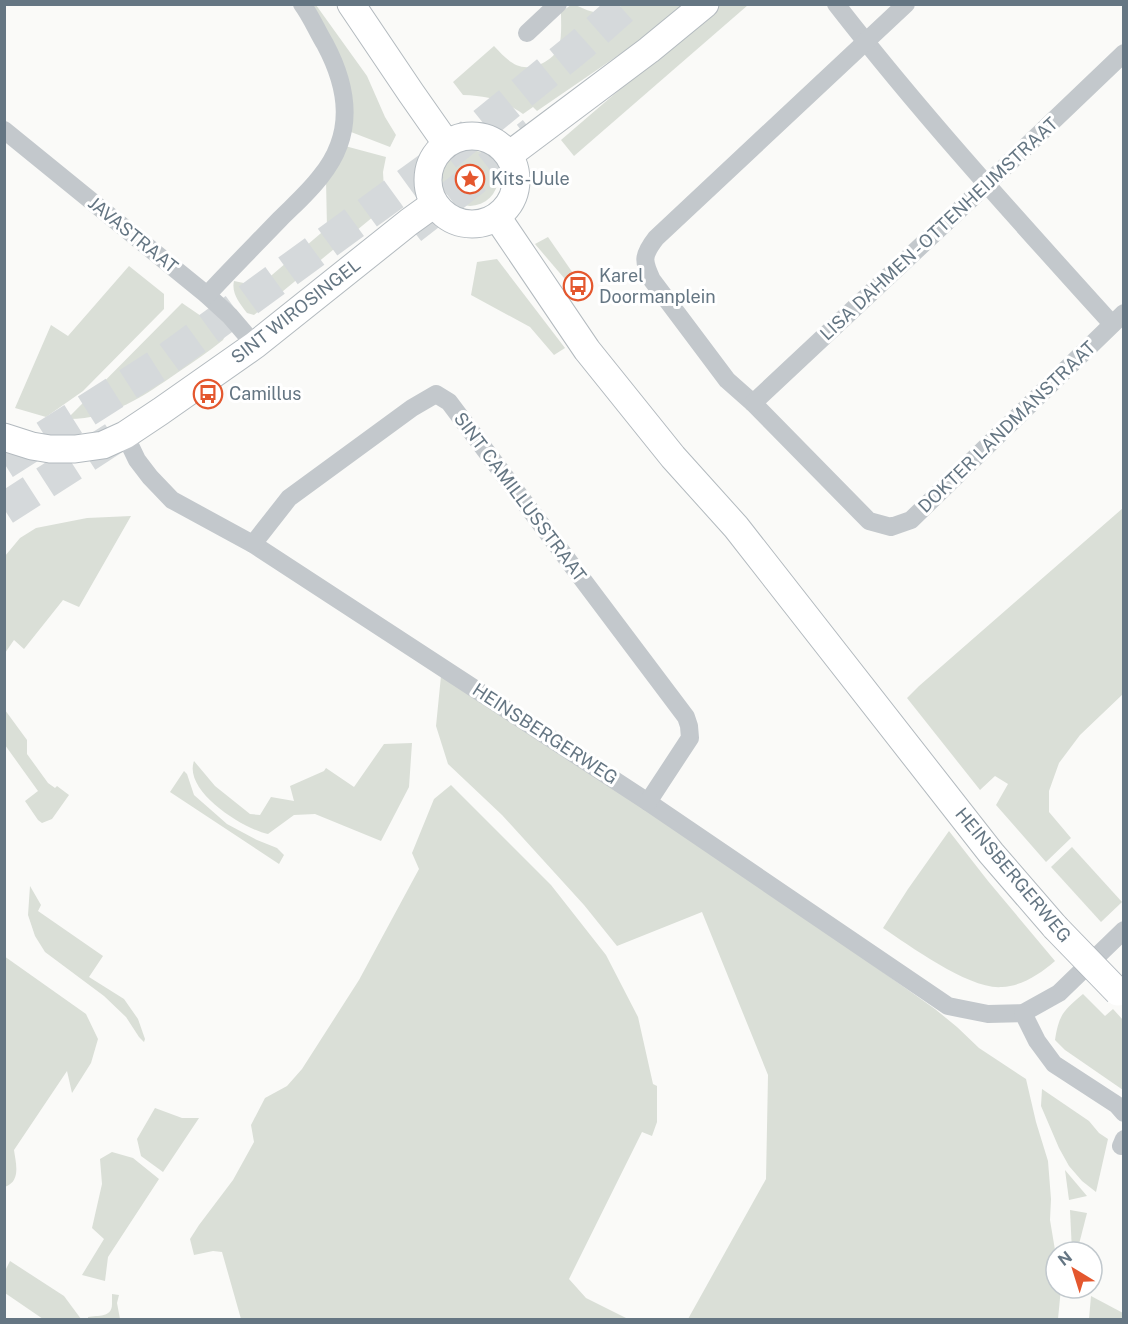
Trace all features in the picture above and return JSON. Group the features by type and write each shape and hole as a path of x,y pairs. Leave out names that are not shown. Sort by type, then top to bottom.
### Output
{"main road":[{"path":"351,4 446,143"},
{"path":"509,155 649,50 705,4"},
{"path":"469,135 481,136 493,141 509,155 514,167 516,188 510,203 497,217 483,223 464,224 447,217 434,204 427,184 428,173 437,151 446,143 469,135"},
{"name":"SINT WIROSINGEL","path":"125,435 255,345 434,204"},
{"name":"HEINSBERGERWEG","path":"497,217 587,350 673,457 736,527 991,853 1055,927 1121,995"},
{"path":"4,437 32,446 75,450 103,445 125,435"}],"street":[{"path":"207,295 321,177 341,137 345,104 343,89 331,56 302,4"},
{"path":"527,33 558,4"},
{"path":"836,4 986,185 1118,319"},
{"path":"866,43 906,4"},
{"name":"DOKTER LANDMANSTRAAT","path":"866,43 656,238 647,250 645,264 652,280 727,380 753,403 869,520 891,527 911,520 1118,319"},
{"name":"LISA DAHMEN - OTTENHEIJMSTRAAT","path":"753,403 1124,53"},
{"name":"JAVASTRAAT","path":"4,130 207,295 230,315 255,345"},
{"name":"SINT CAMILLUSSTRAAT","path":"253,544 289,498 412,408 436,394 449,402 686,717 690,738 648,802"},
{"name":"HEINSBERGERWEG","path":"125,435 136,460 172,500 253,544 648,802 948,1006 988,1014 1023,1013 1059,993 1124,930"},
{"path":"1023,1013 1036,1041 1054,1064 1117,1105 1124,1113"}],"shaded area":[{"path":"310,5 316,5 367,76 385,117 396,135 390,147 351,132"},
{"path":"571,5 603,13 615,10 622,5 687,5 661,26 537,111 533,107 523,114 494,99 463,95 453,82 494,46 510,61 521,67 535,66 548,60 559,46 561,12"},
{"path":"718,5 748,5 574,156 561,140"},
{"path":"345,146 386,157 383,172 385,207 254,315 247,313 235,294 234,281 259,286 327,228 326,180"},
{"path":"470,150 481,152 490,158 496,167 498,178 496,189 490,198 481,204 470,206 459,204 450,198 444,189 442,178 444,167 450,158 459,152"},
{"path":"548,237 577,279 570,285 535,244"},
{"path":"497,259 565,348 554,355 530,327 471,295 477,262"},
{"path":"129,266 164,294 164,309 83,391 46,417 15,408 51,325 68,336"},
{"path":"182,303 217,327 225,336 223,340 139,398 112,411 67,419"},
{"path":"1123,508 1123,694 1080,735 1059,763 1049,791 1049,812 1071,838 1046,862 996,805 1008,784 995,776 980,790 907,698"},
{"path":"131,516 79,607 63,600 24,649 14,640 5,653 5,556 20,538 36,528 87,518"},
{"path":"441,676 671,822 935,1009 979,1048 1026,1079 1048,1161 1050,1220 1053,1240 1044,1240 1044,1300 1060,1300 1058,1319 688,1319 766,1179 768,1075 702,912 617,946 584,905 502,815 448,764 436,726"},
{"path":"5,710 27,740 27,754 48,783 55,788 57,786 69,795 52,819 42,823 25,801 38,791 5,745"},
{"path":"412,743 409,787 381,841 315,814 294,815 268,834 257,831 217,807 197,784 193,773 194,761 215,786 250,814 260,815 271,797 294,801 290,786 326,768 354,787 384,744"},
{"path":"184,771 194,795 227,824 277,848 284,855 279,864 170,792"},
{"path":"451,785 551,885 606,955 638,1017 653,1084 657,1086 657,1122 652,1136 642,1132 569,1279 586,1298 628,1319 241,1319 222,1252 213,1251 194,1255 190,1239 233,1180 254,1142 251,1125 265,1098 287,1086 302,1069 359,980 419,869 412,853 434,799"},
{"path":"949,831 1055,961 1030,978 1002,987 974,982 924,955 883,928"},
{"path":"1072,847 1122,902 1101,922 1051,867"},
{"path":"30,886 41,905 38,911 103,956 89,977 124,999 138,1019 144,1042 126,1017 104,996 45,952 35,936 28,915"},
{"path":"4,956 86,1014 98,1039 91,1063 72,1093 67,1071 14,1150 15,1176 13,1181 5,1187"},
{"path":"1083,994 1105,1016 1113,1009 1123,1020 1123,1090 1065,1050 1055,1040 1063,1013"},
{"path":"1042,1089 1089,1121 1099,1133 1108,1139 1096,1192 1069,1166 1059,1148 1041,1106"},
{"path":"155,1108 182,1118 199,1118 163,1172 141,1156 137,1139"},
{"path":"112,1152 133,1158 159,1179 108,1257 105,1281 82,1275 104,1239 92,1228 102,1184 100,1159"},
{"path":"1065,1170 1087,1196 1069,1200"},
{"path":"1070,1210 1087,1213 1080,1240 1071,1240"},
{"path":"10,1261 64,1296 81,1319 43,1319 5,1293 5,1271"},
{"path":"112,1294 119,1295 117,1303 120,1319 88,1319 88,1317 110,1312"},
{"path":"1091,1300 1099,1300 1123,1313 1123,1319 1089,1319"}],"tunnel":[{"path":"4,463 163,362 432,166 582,44 627,4"},
{"path":"411,228 533,133"},
{"path":"4,509 114,438"}],"place":[{"name":"Kits-Uule","path":"470,179"},
{"name":"Karel Doormanplein","path":"578,286"},
{"name":"Camillus","path":"208,394"}]}
